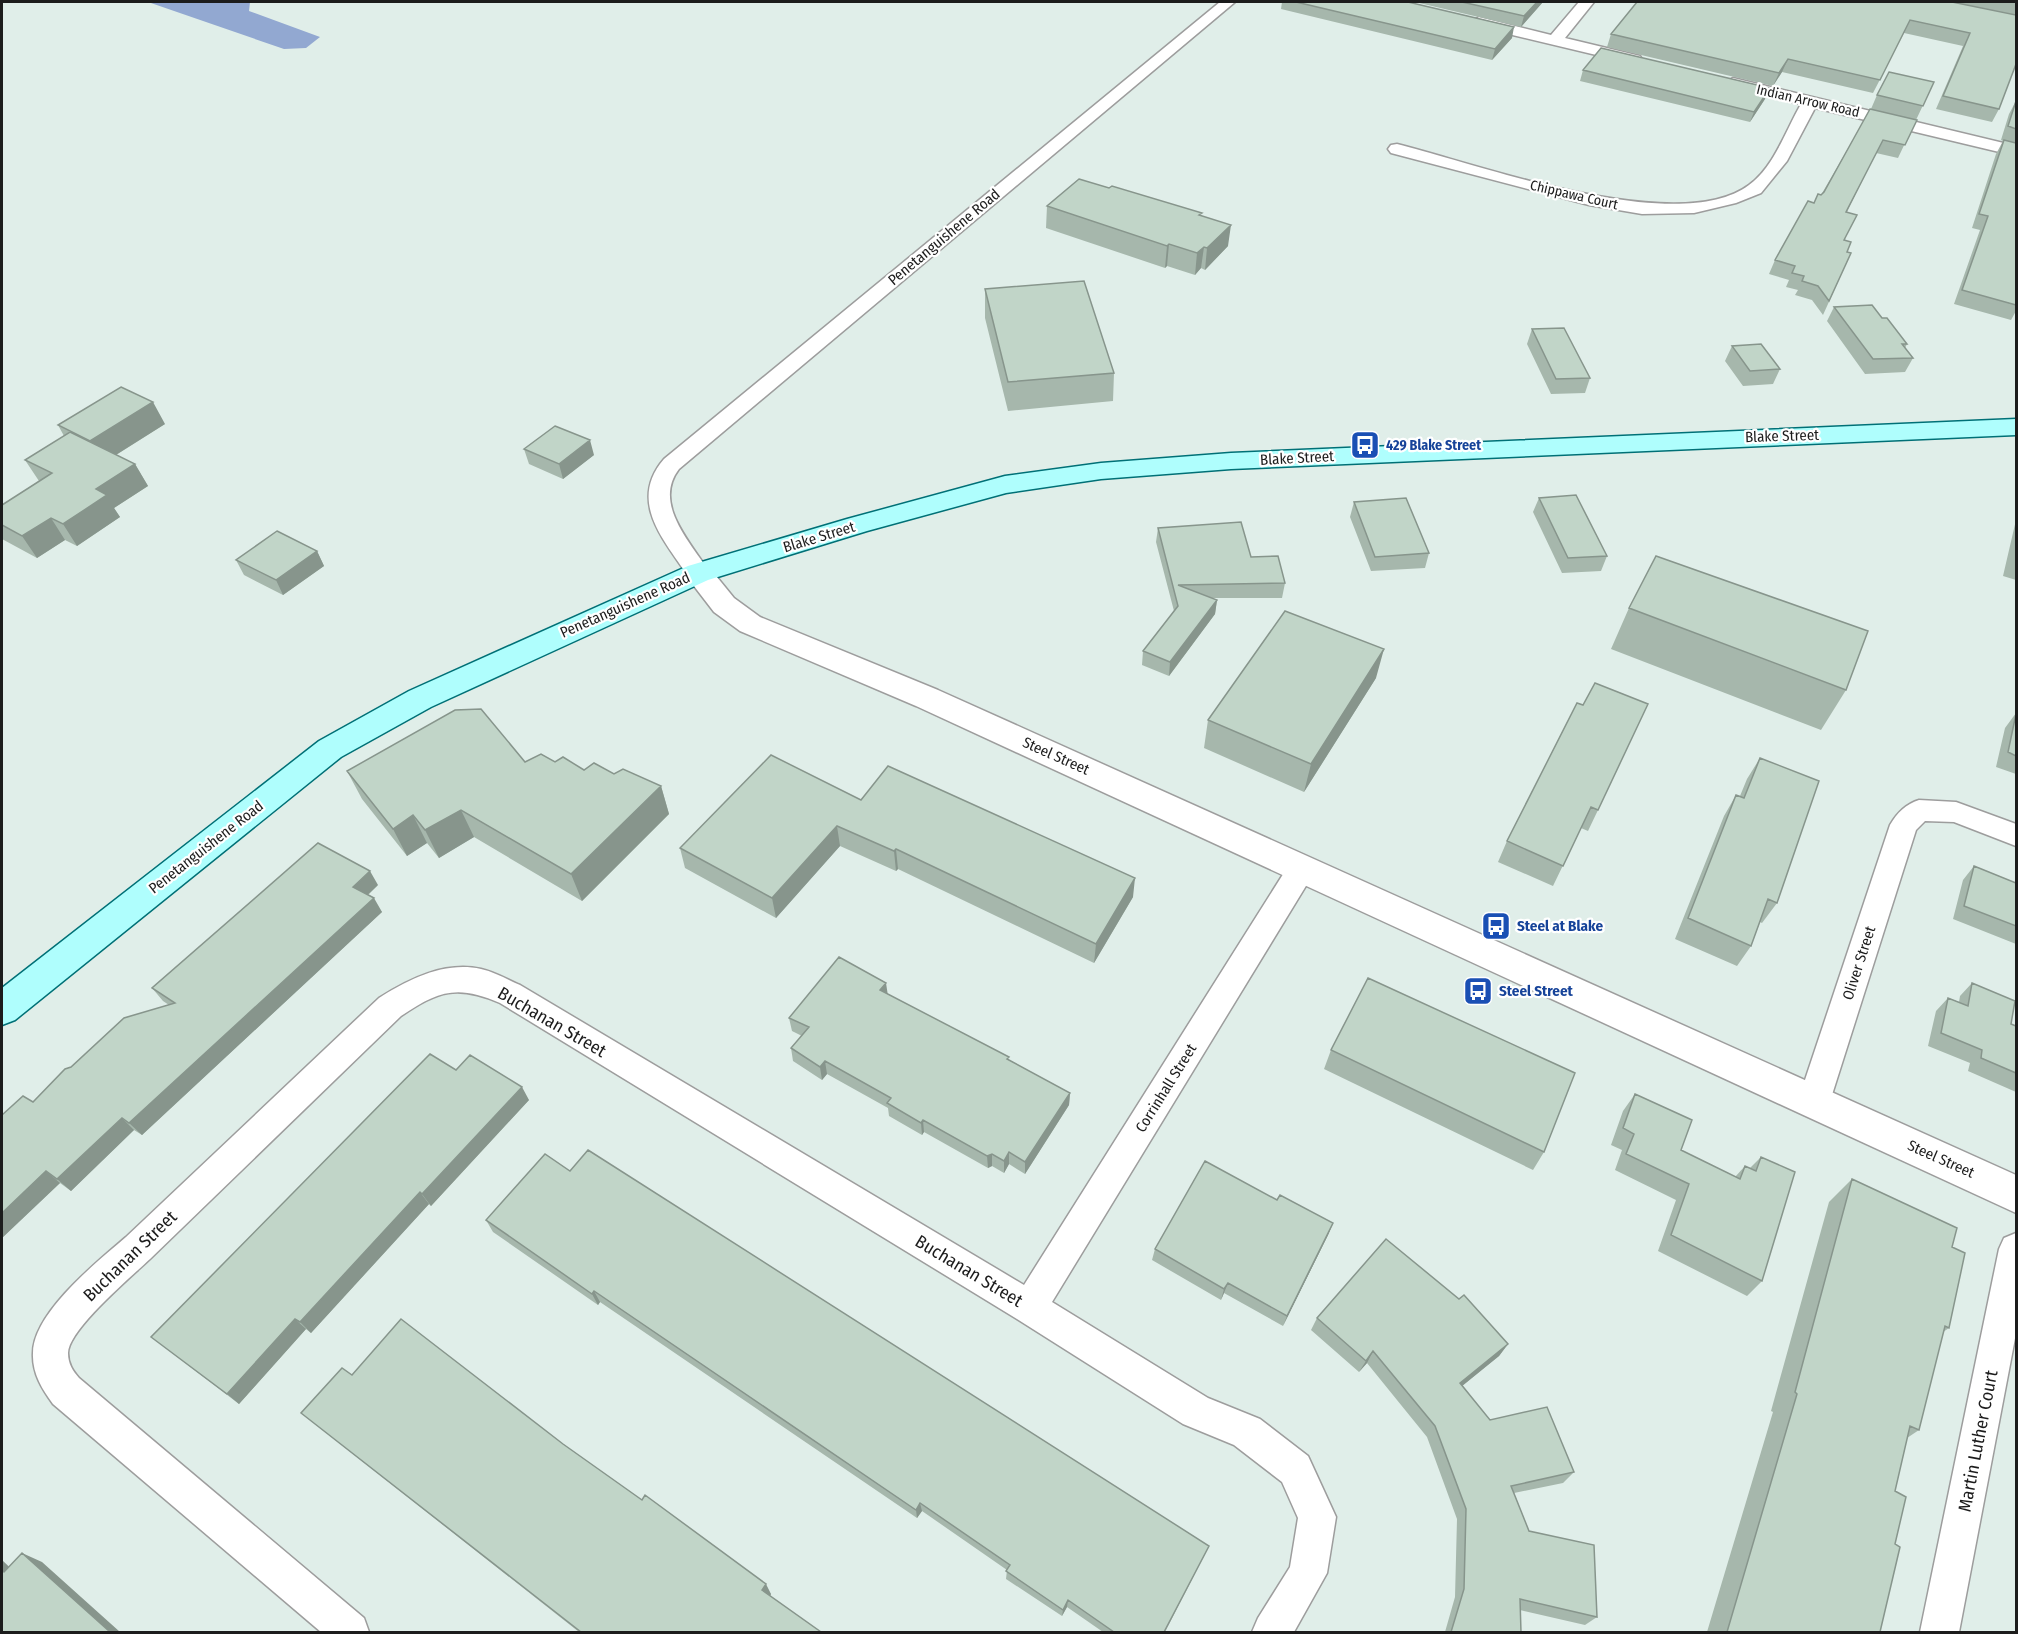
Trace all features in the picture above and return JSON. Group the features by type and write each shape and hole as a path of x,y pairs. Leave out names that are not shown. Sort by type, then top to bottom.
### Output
{"main road":[{"name":"Blake Street","path":"698,573 857,525 1005,485 1101,471 1231,461 1412,452 2016,427"},
{"name":"Penetanguishene Road","path":"2,1009 330,749 430,694 698,573"}],"street":[{"name":"Penetanguishene Road","path":"698,573 659,510 660,482 666,470 692,445 1228,2"},
{"path":"1555,40 1587,2"},
{"path":"1467,20 1648,63"},
{"name":"Indian Arrow Road","path":"1718,79 2016,151"},
{"name":"Chippawa Court","path":"1397,149 1603,204 1675,210 1706,206 1732,199 1754,189 1768,177 1811,101"},
{"name":"Steel Street","path":"698,573 724,605 750,624 927,698 2016,1194"},
{"name":"Oliver Street","path":"1814,1101 1904,825 1919,810 1956,812 2016,835"},
{"name":"Corrinhall Street","path":"1029,1307 1302,868"},
{"name":"Buchanan Street","path":"350,1632 66,1391 54,1375 50,1352 58,1329 97,1284 138,1248 365,1030 390,1007 416,990 447,980 480,981 510,994 1029,1307 1196,1411 1247,1432 1295,1469 1317,1517 1308,1573 1272,1632"},
{"name":"Martin Luther Court","path":"1939,1632 2016,1249"}],"shaded area":[{"path":"148,2 250,2 249,11 320,37 306,48 284,49"}],"building":[{"path":"1296,2 1408,2 1514,27 1495,49"},
{"path":"1462,2 1537,2 1524,16"},
{"path":"1637,2 1952,2 2016,15 2016,64 1999,109 1943,96 1970,33 1910,20 1880,80 1788,59 1779,73 1611,34"},
{"path":"1601,48 1770,88 1754,112 1583,70"},
{"path":"1889,72 1934,82 1923,106 1877,95"},
{"path":"2016,101 2016,129 2008,126"},
{"path":"1870,109 1917,120 1905,145 1883,140 1846,212 1857,215 1844,240 1851,242 1847,252 1851,253 1829,301 1818,286 1802,281 1804,276 1792,273 1795,266 1775,260 1808,201 1814,203 1818,194 1821,195 1824,192"},
{"path":"2004,140 2016,143 2016,305 1962,290 1988,216 1979,214"},
{"path":"1079,179 1109,188 1112,186 1202,213 1199,215 1231,225 1207,248 1204,247 1197,253 1169,244 1167,246 1047,206"},
{"path":"1084,281 1114,373 1008,382 985,289"},
{"path":"1872,305 1882,318 1887,318 1907,344 1902,344 1913,358 1873,359 1834,307"},
{"path":"1564,328 1590,378 1556,379 1532,329"},
{"path":"1761,344 1780,369 1750,371 1732,346"},
{"path":"121,387 153,402 90,441 58,425"},
{"path":"555,426 590,440 559,464 524,449"},
{"path":"70,432 135,464 96,489 107,495 63,524 51,518 22,536 2,525 2,505 52,473 25,460"},
{"path":"1576,495 1607,556 1568,558 1539,498"},
{"path":"1406,498 1429,553 1375,557 1354,502"},
{"path":"1241,522 1251,557 1278,556 1285,583 1178,585 1217,600 1170,662 1143,651 1178,606 1158,528"},
{"path":"277,531 317,551 276,580 236,560"},
{"path":"1656,556 1868,631 1846,690 1629,608"},
{"path":"1285,611 1384,649 1311,764 1208,720"},
{"path":"1595,683 1648,704 1598,810 1591,807 1563,866 1507,841 1577,703 1583,705"},
{"path":"481,709 525,762 541,754 555,762 563,757 584,770 594,763 614,774 623,769 661,786 571,874 461,810 425,830 413,815 393,829 347,771 455,710"},
{"path":"2016,714 2016,756 2008,752"},
{"path":"771,755 861,800 888,766 1135,878 1096,944 896,849 894,851 837,826 772,898 680,848"},
{"path":"1760,758 1819,781 1777,903 1768,899 1751,946 1688,918 1736,795 1744,798"},
{"path":"318,843 370,871 353,887 374,898 129,1123 122,1118 57,1179 46,1171 2,1213 2,1115 23,1096 33,1102 65,1069 71,1067 124,1018 175,1003 152,988"},
{"path":"1974,866 2016,883 2016,926 1964,906"},
{"path":"839,957 886,983 880,990 1009,1057 1007,1059 1070,1093 1025,1162 1009,1152 1004,1161 992,1154 987,1156 923,1120 921,1123 887,1103 891,1098 825,1061 820,1067 791,1048 809,1027 789,1018"},
{"path":"1368,978 1575,1073 1544,1152 1331,1050"},
{"path":"1972,983 2015,1001 2011,1024 2016,1026 2016,1073 1981,1058 1982,1050 1941,1033 1948,998 1968,1006"},
{"path":"430,1054 456,1070 470,1055 522,1087 422,1194 420,1192 300,1322 295,1319 227,1394 151,1337"},
{"path":"1635,1094 1692,1120 1681,1150 1740,1179 1745,1166 1756,1171 1761,1157 1795,1172 1762,1281 1671,1235 1689,1184 1626,1154 1634,1134 1623,1128"},
{"path":"588,1150 1209,1546 1164,1632 1114,1632 1068,1600 1063,1610 1006,1571 1010,1565 920,1503 916,1510 594,1291 592,1294 486,1220 545,1154 570,1171"},
{"path":"1205,1161 1277,1200 1280,1195 1333,1223 1287,1316 1228,1283 1224,1289 1155,1249"},
{"path":"1852,1179 1957,1228 1952,1247 1965,1253 1949,1328 1945,1326 1919,1430 1910,1426 1895,1491 1906,1497 1895,1544 1900,1547 1880,1632 1727,1632 1797,1394 1795,1392"},
{"path":"1386,1239 1459,1299 1464,1295 1508,1344 1460,1383 1490,1420 1547,1407 1574,1472 1511,1486 1529,1531 1594,1545 1597,1617 1520,1599 1521,1632 1451,1632 1464,1589 1466,1509 1435,1426 1373,1351 1366,1361 1317,1318"},
{"path":"401,1319 563,1444 642,1500 645,1495 766,1584 762,1590 821,1632 581,1632 301,1413 342,1368 352,1375"},
{"path":"22,1553 110,1632 2,1632 2,1570 4,1572"}],"place":[{"name":"429 Blake Street","path":"1365,445"},
{"name":"Steel at Blake","path":"1496,926"},
{"name":"Steel Street","path":"1478,991"}]}
